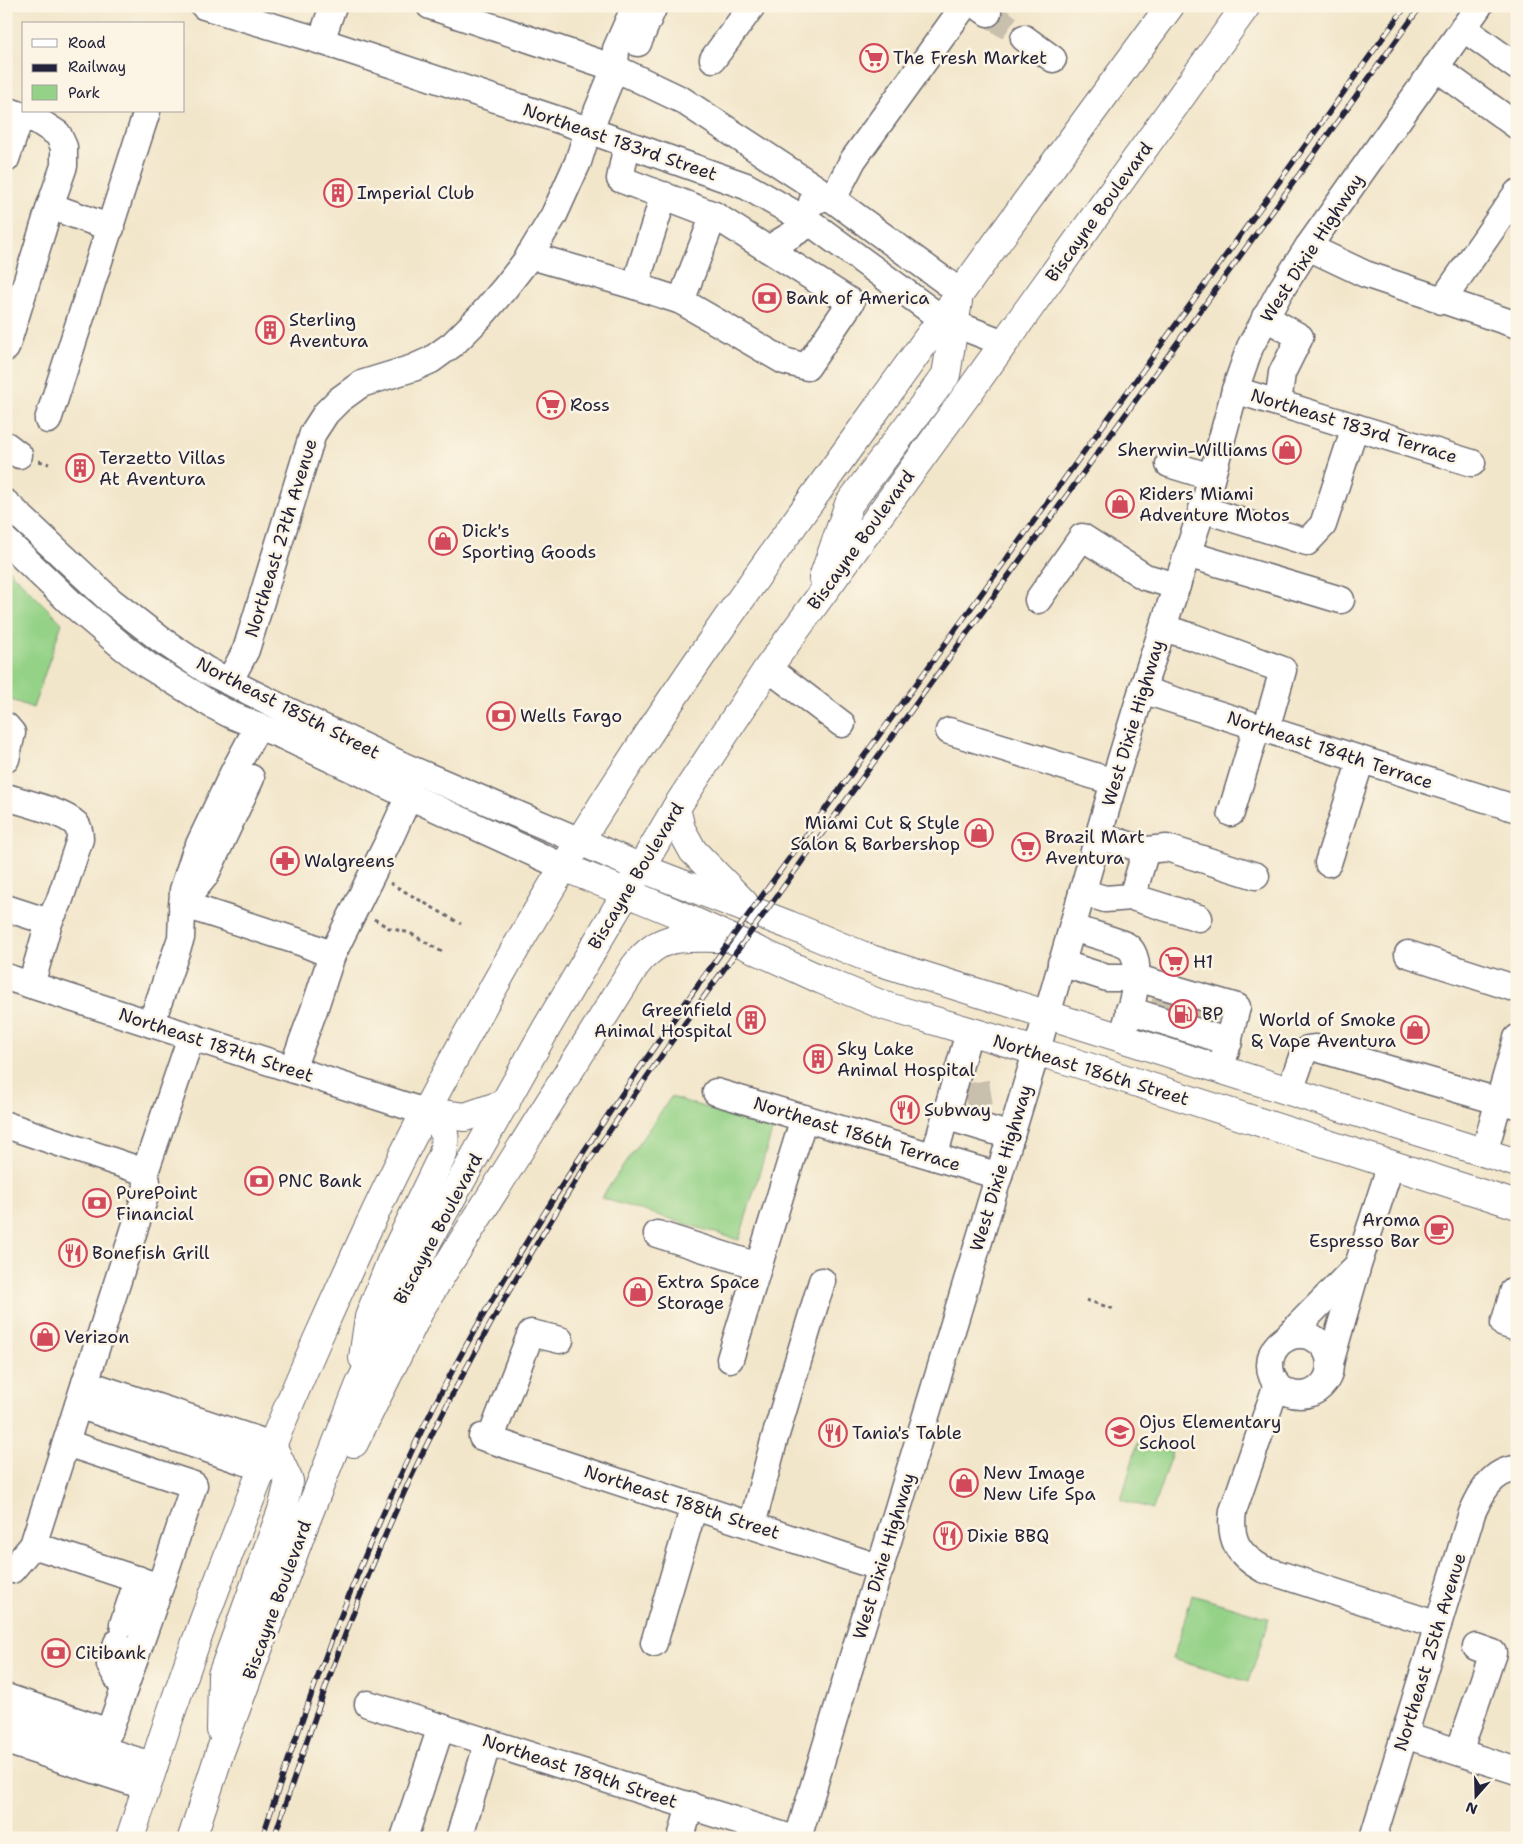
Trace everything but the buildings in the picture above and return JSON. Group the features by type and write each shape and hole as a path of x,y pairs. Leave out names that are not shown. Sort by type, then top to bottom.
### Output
{"main road":[{"path":"130,1838 206,1616 267,1456 344,1280 425,1112 515,950 580,841 750,584 948,321 960,292 1170,6"},
{"name":"Biscayne Boulevard","path":"192,1838 220,1752 305,1523 360,1384 428,1240 547,1028 676,808 768,668 1004,343 1241,8"},
{"path":"814,604 849,504 946,375 948,321"},
{"path":"676,808 681,829 693,851 752,911"},
{"path":"580,841 641,868 871,959 1517,1163"},
{"name":"Northeast 186th Street","path":"564,867 732,938 857,995 1517,1205"},
{"path":"305,1523 350,1451 422,1306 634,966 647,950 662,942 679,938 732,938"},
{"path":"425,1112 465,1118 506,1103"},
{"path":"360,1384 369,1317 391,1261 443,1154 445,1140 442,1125 425,1112"},
{"path":"1392,1164 1395,1160 1410,1154 1474,1150"},
{"path":"220,1752 222,1675 282,1510 289,1481 267,1456"}],"street":[{"name":"Northeast 183rd Street","path":"204,6 321,41 590,130 746,186 811,224 948,321 1004,343"},
{"path":"321,41 333,6"},
{"path":"430,6 615,68 682,100 804,179 960,292"},
{"path":"615,68 616,50 635,6"},
{"path":"615,68 631,57 654,6"},
{"path":"713,59 752,6"},
{"name":"West Dixie Highway","path":"798,1838 1011,1136 1114,782 1142,690 1202,509 1250,348 1265,318 1308,247 1479,6"},
{"path":"764,197 796,202 812,202 828,196 838,189 853,160 976,8"},
{"path":"1463,28 1517,67"},
{"path":"1024,38 1053,59"},
{"path":"1435,67 1517,126"},
{"name":"Northeast 27th Avenue","path":"229,682 246,650 313,433 326,414 339,400 361,384 431,360 452,344 506,288 554,215 578,162 615,68"},
{"path":"6,159 14,112 38,121 58,134 64,147 64,166 6,348"},
{"path":"48,420 147,112"},
{"path":"530,254 542,260 681,301 784,361 807,367 852,302 714,215 620,179 627,144"},
{"path":"804,179 838,164 853,160"},
{"path":"1442,301 1517,193"},
{"path":"635,286 664,196"},
{"path":"50,206 111,228"},
{"path":"681,301 714,215"},
{"path":"768,249 811,224"},
{"path":"1308,247 1364,274 1517,325"},
{"path":"1265,318 1300,338 1282,373 1278,403"},
{"name":"Northeast 183rd Terrace","path":"1236,390 1472,463"},
{"path":"1202,509 1307,542 1323,525 1355,427"},
{"path":"1169,464 1211,477"},
{"name":"Northeast 185th Street","path":"6,503 88,581 160,639 229,682 406,767 580,841"},
{"path":"6,529 88,581"},
{"path":"1038,600 1082,537 1145,577 1177,586"},
{"name":"Northeast 185th Street","path":"6,541 70,602 147,665 212,706 283,736 564,867"},
{"path":"1187,554 1341,600"},
{"path":"1163,628 1193,636 1283,670 1231,813"},
{"path":"768,668 842,724"},
{"name":"Northeast 184th Terrace","path":"1142,690 1517,809"},
{"path":"6,726 12,733 6,758"},
{"path":"151,1024 181,938 182,890 195,852 258,726"},
{"path":"949,731 1114,782"},
{"path":"1328,863 1362,760"},
{"path":"6,764 9,777 6,787"},
{"path":"182,904 205,876 251,778"},
{"path":"292,1069 332,954 409,796"},
{"path":"6,797 42,808 67,819 76,825 79,831 80,839 59,902 49,922 31,985"},
{"path":"1099,836 1146,850 1167,848 1256,876"},
{"path":"1132,897 1146,850"},
{"path":"1082,892 1105,899 1132,897 1199,918"},
{"path":"182,904 332,954"},
{"path":"6,908 49,922"},
{"path":"1072,928 1127,946 1135,955 1137,978 1122,1038"},
{"path":"1408,954 1517,989"},
{"path":"1061,964 1107,978 1137,978 1229,1042"},
{"name":"Northeast 187th Street","path":"6,977 425,1112"},
{"path":"1129,1010 1184,1012 1237,1007 1221,1070"},
{"path":"969,1032 972,1096 1011,1136"},
{"path":"8,1575 34,1545 146,1194 146,1172 191,1037"},
{"path":"1474,1150 1507,1103 1517,1038"},
{"path":"1290,1091 1303,1054 1308,1049 1316,1048 1507,1103"},
{"name":"Northeast 186th Terrace","path":"716,1092 999,1176"},
{"path":"934,1157 945,1116 972,1096"},
{"path":"945,1116 972,1096"},
{"path":"730,1358 804,1118"},
{"path":"6,1125 146,1172"},
{"path":"1358,1265 1277,1346 1271,1359 1271,1375 1284,1390 1292,1394 1302,1395 1320,1388 1326,1381 1358,1265 1392,1164"},
{"path":"657,1234 758,1266"},
{"path":"752,1525 774,1441 822,1281"},
{"path":"1514,1290 1504,1324 1517,1328"},
{"name":"Northeast 188th Street","path":"560,1340 532,1333 486,1438 881,1568"},
{"path":"1285,1339 1294,1335 1314,1338 1322,1344 1328,1353 1330,1363"},
{"path":"1277,1384 1233,1511 1231,1527 1241,1554 1263,1569 1437,1630 1493,1653 1458,1752"},
{"path":"82,1394 267,1456"},
{"path":"66,1443 194,1486 149,1583 120,1634 110,1665 124,1689"},
{"name":"Northeast 25th Avenue","path":"1373,1838 1472,1513 1485,1488 1508,1472"},
{"path":"654,1643 694,1506"},
{"path":"34,1545 149,1583"},
{"path":"6,1697 109,1732 124,1689 149,1583"},
{"name":"Northeast 189th Street","path":"368,1704 690,1806 753,1832 791,1838"},
{"path":"6,1720 150,1777"},
{"path":"404,1838 441,1727"},
{"path":"1405,1735 1517,1771"},
{"path":"6,1741 150,1777"},
{"path":"459,1838 488,1742"},
{"path":"681,1838 690,1806"}],"path":[{"path":"372,875 379,877 461,924"},
{"path":"355,910 362,911 389,928 410,933 444,954"},
{"path":"1086,1300 1114,1309"}],"green space":[{"path":"6,567 62,623 33,708 6,698"},
{"path":"671,1097 773,1128 739,1240 601,1198"},
{"path":"1138,1442 1172,1452 1153,1509 1121,1500"},
{"path":"1192,1595 1269,1618 1249,1682 1173,1659"}],"tunnel":[{"path":"988,13 1024,38"},
{"path":"1160,1017 1166,999"},
{"path":"1180,1023 1186,1005"},
{"path":"1200,1030 1206,1011"},
{"path":"976,1082 980,1106"}],"railway":[{"path":"262,1838 325,1656 348,1596 399,1479 426,1421 456,1364 505,1277 557,1193 668,1027 1406,6"},
{"path":"274,1838 346,1631 410,1479 484,1336 555,1214 664,1052 1421,6"}],"place":[{"name":"The Fresh Market","path":"874,58"},
{"name":"Imperial Club","path":"338,193"},
{"name":"Bank of America","path":"767,298"},
{"name":"Sterling Aventura","path":"270,330"},
{"name":"Ross","path":"551,405"},
{"name":"Sherwin-Williams","path":"1287,450"},
{"name":"Terzetto Villas At Aventura","path":"80,468"},
{"name":"Riders Miami Adventure Motos","path":"1120,504"},
{"name":"Dick's Sporting Goods","path":"443,541"},
{"name":"Wells Fargo","path":"501,716"},
{"name":"Miami Cut & Style Salon & Barbershop","path":"979,833"},
{"name":"Brazil Mart Aventura","path":"1026,847"},
{"name":"Walgreens","path":"285,861"},
{"name":"H1","path":"1174,962"},
{"name":"BP","path":"1183,1014"},
{"name":"Greenfield Animal Hospital","path":"751,1020"},
{"name":"World of Smoke & Vape Aventura","path":"1415,1030"},
{"name":"Sky Lake Animal Hospital","path":"818,1059"},
{"name":"Subway","path":"905,1110"},
{"name":"PNC Bank","path":"259,1181"},
{"name":"PurePoint Financial","path":"97,1203"},
{"name":"Aroma Espresso Bar","path":"1439,1230"},
{"name":"Bonefish Grill","path":"73,1253"},
{"name":"Extra Space Storage","path":"638,1292"},
{"name":"Verizon","path":"45,1337"},
{"name":"Ojus Elementary School","path":"1120,1432"},
{"name":"Tania's Table","path":"833,1433"},
{"name":"New Image New Life Spa","path":"964,1483"},
{"name":"Dixie BBQ","path":"948,1536"},
{"name":"Citibank","path":"56,1653"}]}
